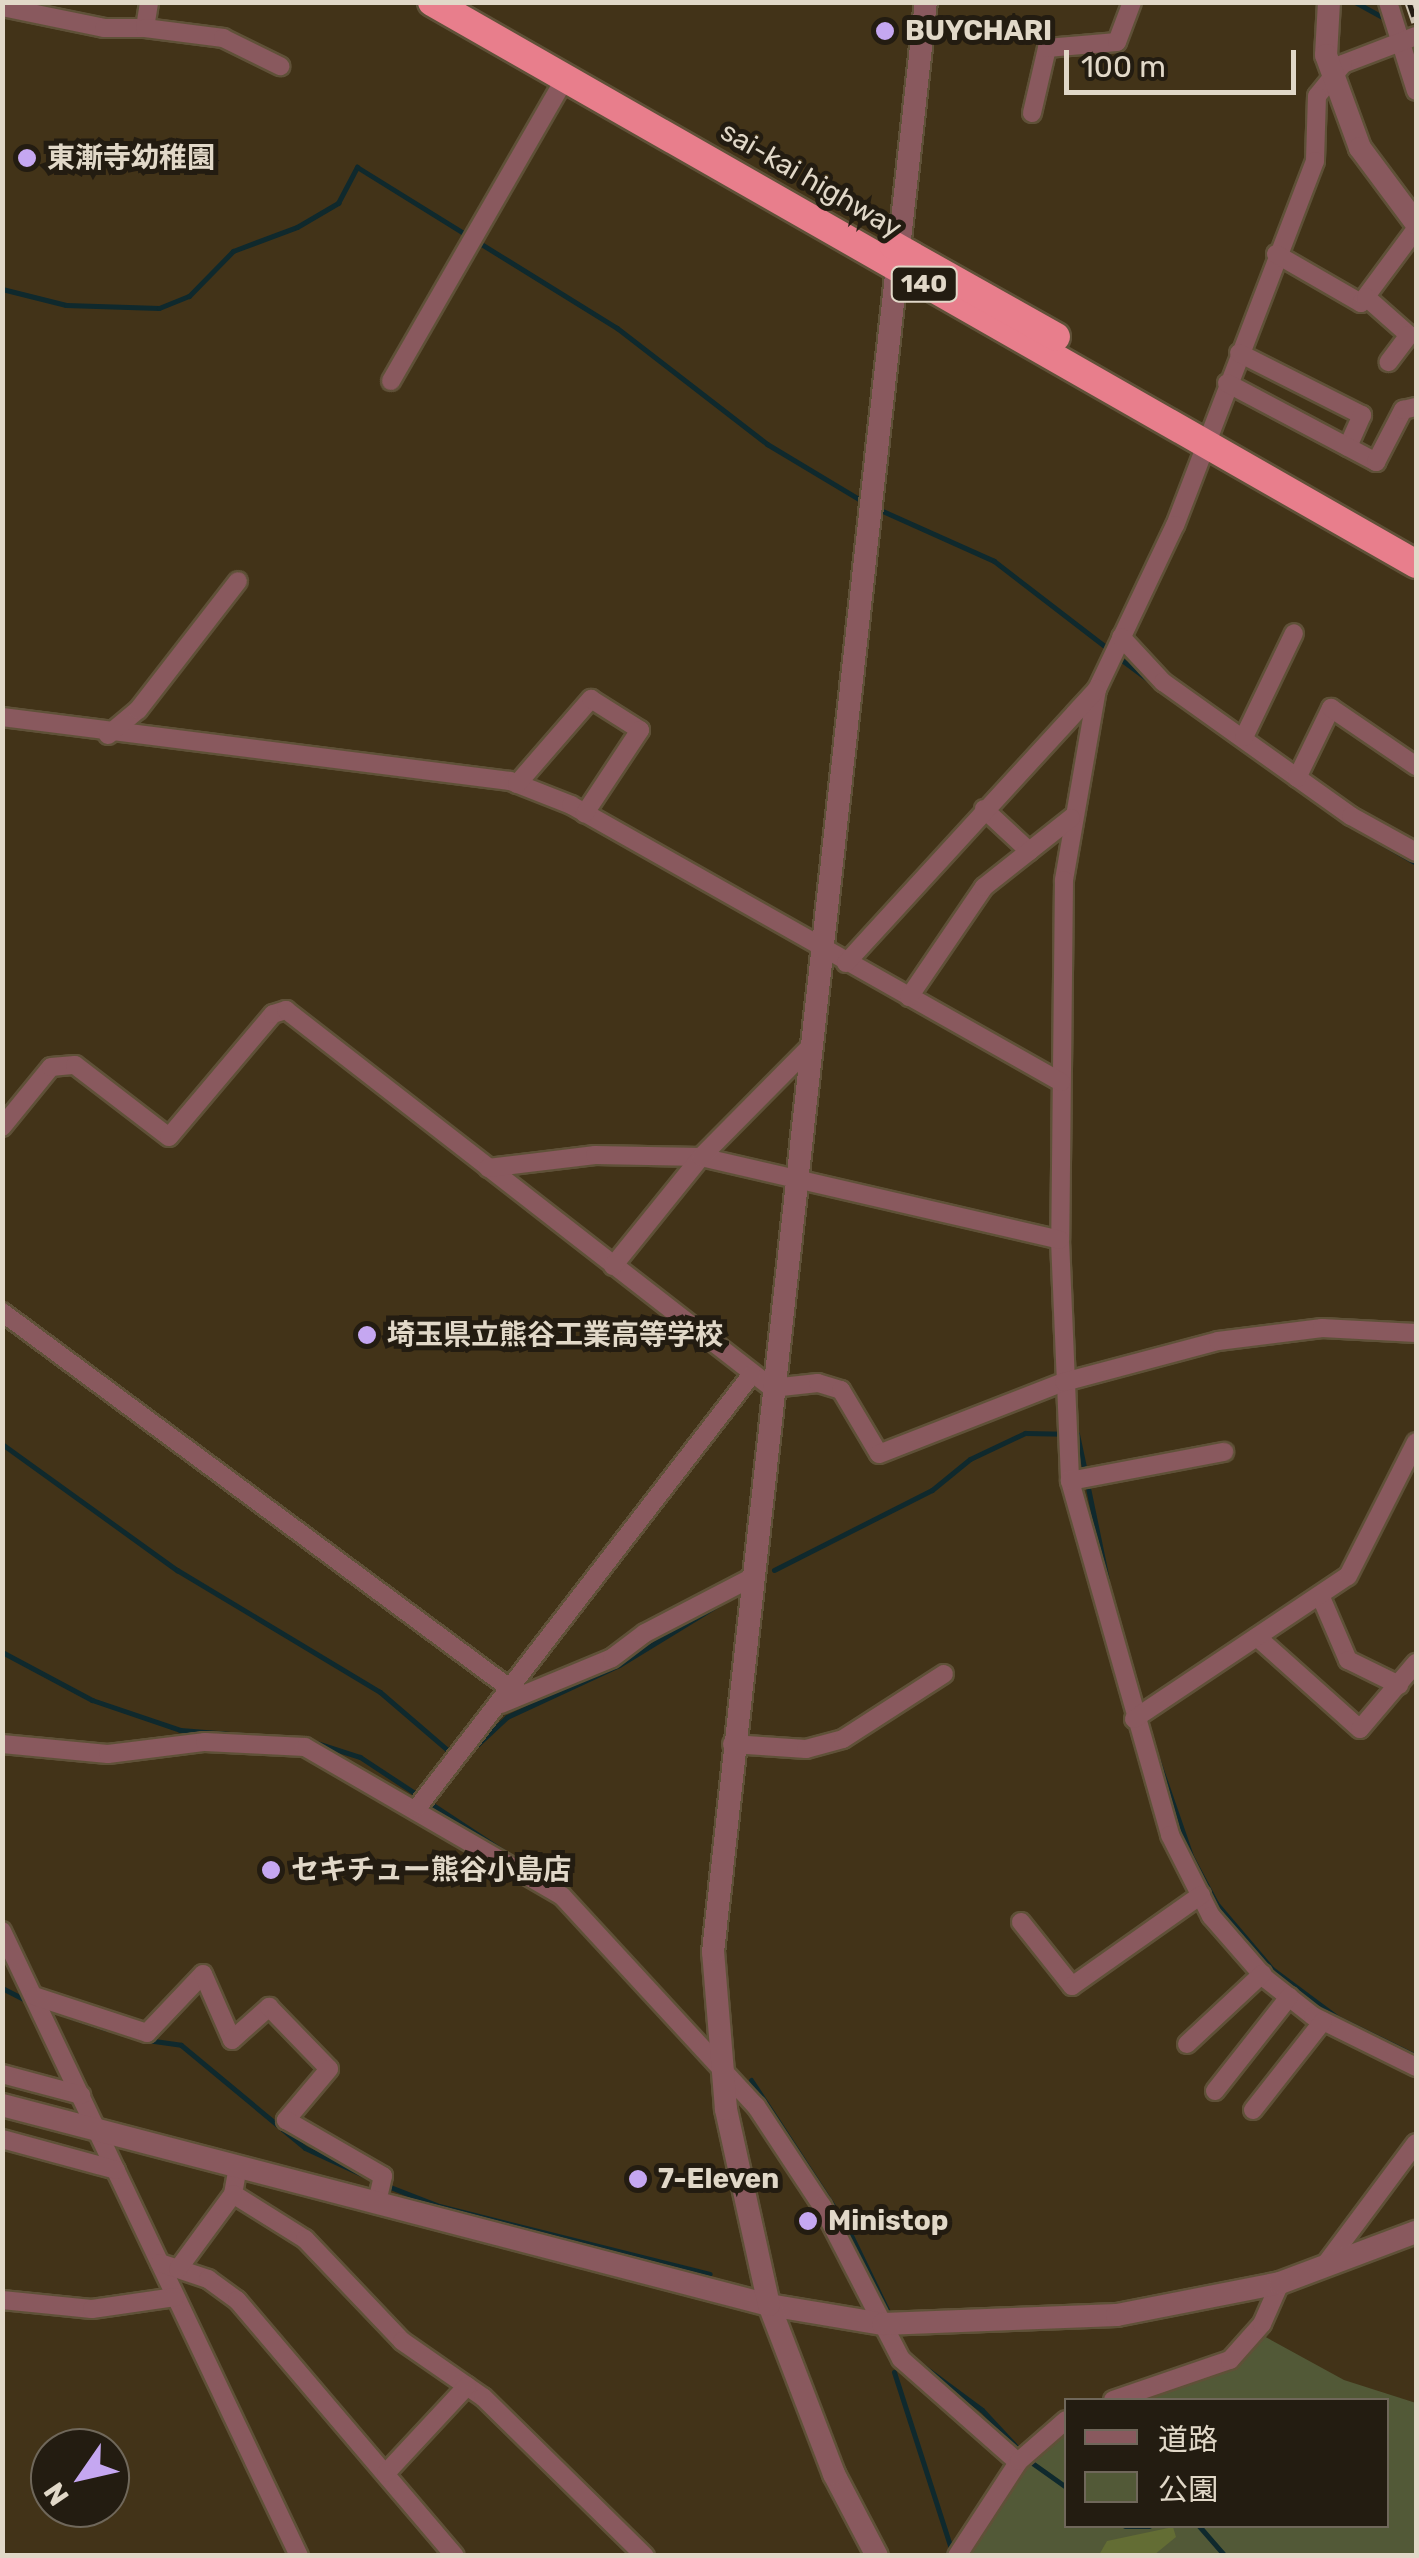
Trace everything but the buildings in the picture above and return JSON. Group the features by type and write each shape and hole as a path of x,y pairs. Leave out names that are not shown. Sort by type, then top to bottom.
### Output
{"highway":[{"name":"sai-kai highway","path":"432,2 1206,433 1416,545"},
{"name":"sai-kai highway","path":"465,2 894,256"},
{"name":"sai-kai highway","path":"1206,433 1416,564"}],"street":[{"path":"144,28 149,2"},
{"path":"877,2556 834,2474 770,2305 726,2109 713,1952 794,1182 824,950 894,256 926,2"},
{"path":"1032,114 1047,48 1118,42 1132,2"},
{"path":"1388,2 1408,39 1416,91"},
{"path":"1276,254 1360,303 1416,226 1360,148 1332,75 1327,3"},
{"path":"2,7 48,10 223,38 280,66"},
{"path":"1408,39 1342,64 1317,96 1314,161 1206,433 1175,525 1097,690 1070,818 1060,1240 1066,1424 1073,1481 1170,1835 1201,1895 1262,1974 1323,2021 1416,2067"},
{"path":"391,380 566,77"},
{"path":"1366,296 1409,335 1389,362"},
{"path":"1238,352 1362,415 1348,447"},
{"path":"1227,384 1376,462 1403,410 1416,407"},
{"path":"108,735 138,710 238,581"},
{"path":"1244,737 1294,634"},
{"path":"1120,640 1163,682 1297,778 1416,852"},
{"path":"846,963 1097,690"},
{"path":"517,784 591,699 640,730 585,813"},
{"path":"1297,778 1331,708 1416,766"},
{"path":"2,717 108,735 517,784 585,813 1061,1082"},
{"path":"984,809 1029,851"},
{"path":"909,998 984,886 1070,818"},
{"path":"2,1127 51,1067 75,1065 168,1137 273,1014 286,1010 772,1388 818,1383 841,1390 879,1454 1064,1382 1218,1340 1322,1328 1416,1334"},
{"path":"613,1266 701,1157 812,1045"},
{"path":"488,1168 595,1155 701,1157 794,1182 1060,1240"},
{"path":"2,1312 506,1697"},
{"path":"418,1808 752,1374"},
{"path":"1140,1715 1348,1576 1416,1442"},
{"path":"1073,1481 1224,1452"},
{"path":"506,1697 612,1658 644,1633 751,1578"},
{"path":"1320,1595 1348,1660 1399,1685"},
{"path":"1257,1637 1360,1729 1416,1663"},
{"path":"732,1744 806,1749 843,1739 944,1674"},
{"path":"2,1744 108,1754 205,1742 305,1747 418,1808 562,1896 678,2029 723,2064 822,2206 890,2323 900,2359 1023,2457"},
{"path":"1020,1922 1072,1986 1201,1895"},
{"path":"2,1931 116,2170 169,2266 175,2297 299,2556"},
{"path":"35,1996 147,2033 203,1974 232,2040 269,2007 329,2069 286,2120 380,2191"},
{"path":"1187,2044 1262,1974"},
{"path":"1215,2091 1290,1997"},
{"path":"1253,2110 1323,2021"},
{"path":"2,2074 81,2096"},
{"path":"2,2105 238,2166 380,2191 770,2305 890,2323 1117,2315 1280,2282 1416,2232"},
{"path":"2,2139 116,2170"},
{"path":"1321,2270 1416,2144"},
{"path":"169,2266 232,2194 238,2166"},
{"path":"232,2194 304,2240 402,2340 466,2386 645,2556"},
{"path":"169,2266 208,2279 236,2300 455,2556"},
{"path":"1119,2398 1230,2360 1262,2324 1280,2282"},
{"path":"2,2300 92,2310 175,2297"},
{"path":"386,2473 466,2386"},
{"path":"957,2556 1023,2457 1064,2422"}],"green space":[{"path":"1262,2335 1344,2380 1416,2403 1416,2555 966,2556 1025,2461 1064,2430 1064,2528 1389,2528 1389,2398 1140,2398"},
{"path":"1168,2528 1173,2528 1176,2537 1154,2555 1099,2555 1107,2541"}],"waterway":[{"path":"1355,2 1388,20"},
{"path":"2,289 66,305 159,308 189,296 233,251 297,227 338,203 357,167 617,328 767,444 864,502"},
{"path":"878,509 994,561 1111,651"},
{"path":"1119,658 1154,684"},
{"path":"1337,817 1416,863"},
{"path":"774,1570 932,1490 970,1459 1025,1433 1077,1434 1085,1472"},
{"path":"2,1444 177,1570 380,1692 452,1754"},
{"path":"1087,1483 1107,1580"},
{"path":"460,1761 507,1717 619,1665 724,1601"},
{"path":"2,1652 92,1700 180,1730 268,1737"},
{"path":"304,1739 360,1757 518,1861"},
{"path":"1154,1749 1191,1856 1216,1903 1272,1969 1338,2018 1416,2056"},
{"path":"2,1988 32,2003"},
{"path":"65,2015 107,2029"},
{"path":"147,2040 181,2045 305,2148 370,2178"},
{"path":"751,2080 848,2229 891,2318"},
{"path":"385,2185 439,2206 710,2274"},
{"path":"912,2358 982,2410 1021,2452"},
{"path":"894,2372 951,2548 946,2556"},
{"path":"1028,2460 1064,2486"},
{"path":"1201,2528 1225,2556"}],"railway":[{"path":"1409,2 1416,22"}],"place":[{"name":"BUYCHARI","path":"885,31"},
{"name":"東漸寺幼稚園","path":"27,158"},
{"name":"埼玉県立熊谷工業高等学校","path":"367,1335"},
{"name":"セキチュー熊谷小島店","path":"271,1870"},
{"name":"7-Eleven","path":"638,2179"},
{"name":"Ministop","path":"808,2221"}]}
